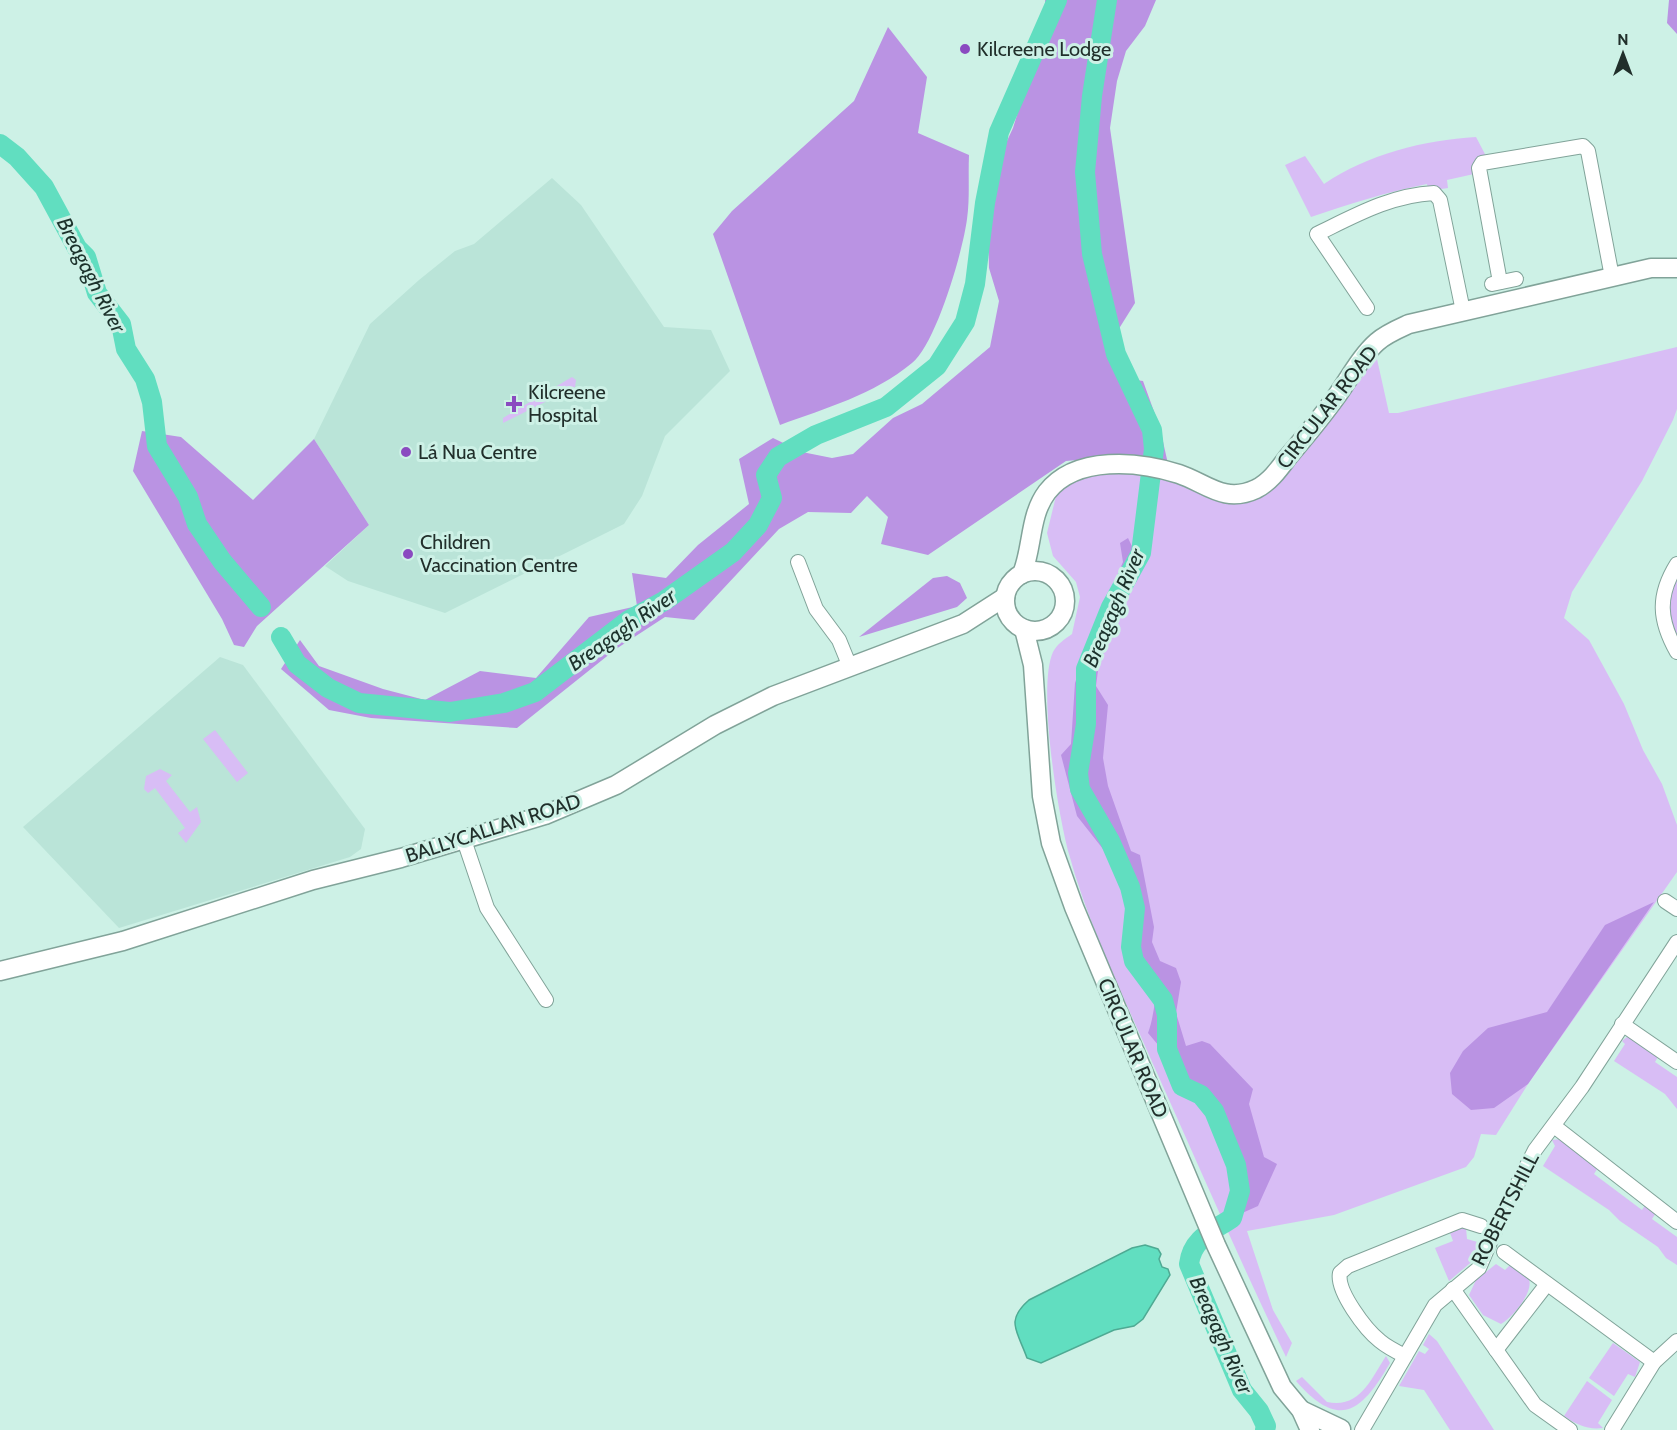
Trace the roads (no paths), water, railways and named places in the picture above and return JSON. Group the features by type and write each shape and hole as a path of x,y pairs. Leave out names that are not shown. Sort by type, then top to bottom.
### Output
{"main road":[{"name":"CIRCULAR ROAD","path":"1005,597 1014,580 1022,574 1030,556 1035,514 1047,491 1076,470 1094,465 1131,466 1166,470 1220,493 1246,492 1256,489 1280,469 1312,431 1377,342 1409,324 1651,268 1677,268"},
{"name":"CIRCULAR ROAD","path":"1033,665 1064,610 1066,601 1064,591 1044,567 1040,555 1035,514"},
{"path":"1022,574 1042,572 1051,576"},
{"path":"1005,597 1009,616 1024,629 1034,632 1053,626"},
{"name":"BALLYCALLAN ROAD","path":"963,624 1005,597"},
{"name":"BALLYCALLAN ROAD","path":"0,971 123,941 313,880 464,840 545,815 616,785 715,725 772,696 963,624 1009,616"},
{"name":"CIRCULAR ROAD","path":"1024,629 1033,665 1037,756 1042,796 1052,843 1074,907 1205,1221 1282,1387 1301,1410 1310,1430"},
{"name":"CIRCULAR ROAD","path":"1301,1410 1343,1429"}],"street":[{"path":"1516,279 1496,283 1479,168 1482,163 1583,146 1588,150 1612,277"},
{"path":"1367,308 1318,239 1317,234 1379,204 1414,194 1434,193 1440,200 1462,311"},
{"path":"798,562 816,609 839,640 850,667"},
{"path":"1677,564 1666,582 1663,606 1663,624 1677,652"},
{"path":"464,840 487,908 546,1000"},
{"path":"1665,901 1677,909"},
{"name":"ROBERTSHILL","path":"1362,1430 1435,1305 1479,1268 1502,1214 1535,1150 1554,1126 1677,942"},
{"path":"1622,1024 1677,1062"},
{"path":"1554,1126 1677,1222"},
{"path":"1405,1356 1372,1334 1339,1285 1340,1273 1348,1266 1462,1220 1481,1226"},
{"name":"ROBERTSHILL","path":"1504,1252 1654,1362"},
{"path":"1496,1350 1547,1284"},
{"path":"1453,1289 1534,1405 1570,1430"},
{"path":"1612,1430 1654,1362 1677,1341"}],"waterway":[{"name":"Breagagh River","path":"281,637 297,664 328,688 359,703 450,712 504,703 535,692 629,620 664,601 733,552 758,525 772,498 766,475 778,457 816,435 886,407 937,366 965,322 975,284 985,203 999,132 1057,0"},
{"name":"Breagagh River","path":"1107,0 1092,96 1085,172 1092,254 1116,354 1152,430 1154,449 1141,553 1111,607 1086,669 1086,724 1078,773 1080,789 1110,841 1130,887 1135,908 1131,947 1134,961 1163,1000 1167,1015 1167,1049 1182,1086 1201,1095 1214,1111 1236,1165 1240,1191 1232,1218 1199,1241 1189,1264 1242,1390 1259,1411 1266,1426 1265,1430"},
{"name":"Breagagh River","path":"0,144 17,157 44,187 77,248 86,257 97,293 121,324 126,349 145,379 152,402 157,446 188,497 197,524 222,561 261,607"}],"place":[{"name":"Kilcreene Lodge","path":"965,49"},
{"name":"Kilcreene Hospital","path":"514,404"},
{"name":"Lá Nua Centre","path":"406,452"},
{"name":"Children Vaccination Centre","path":"408,554"}]}
